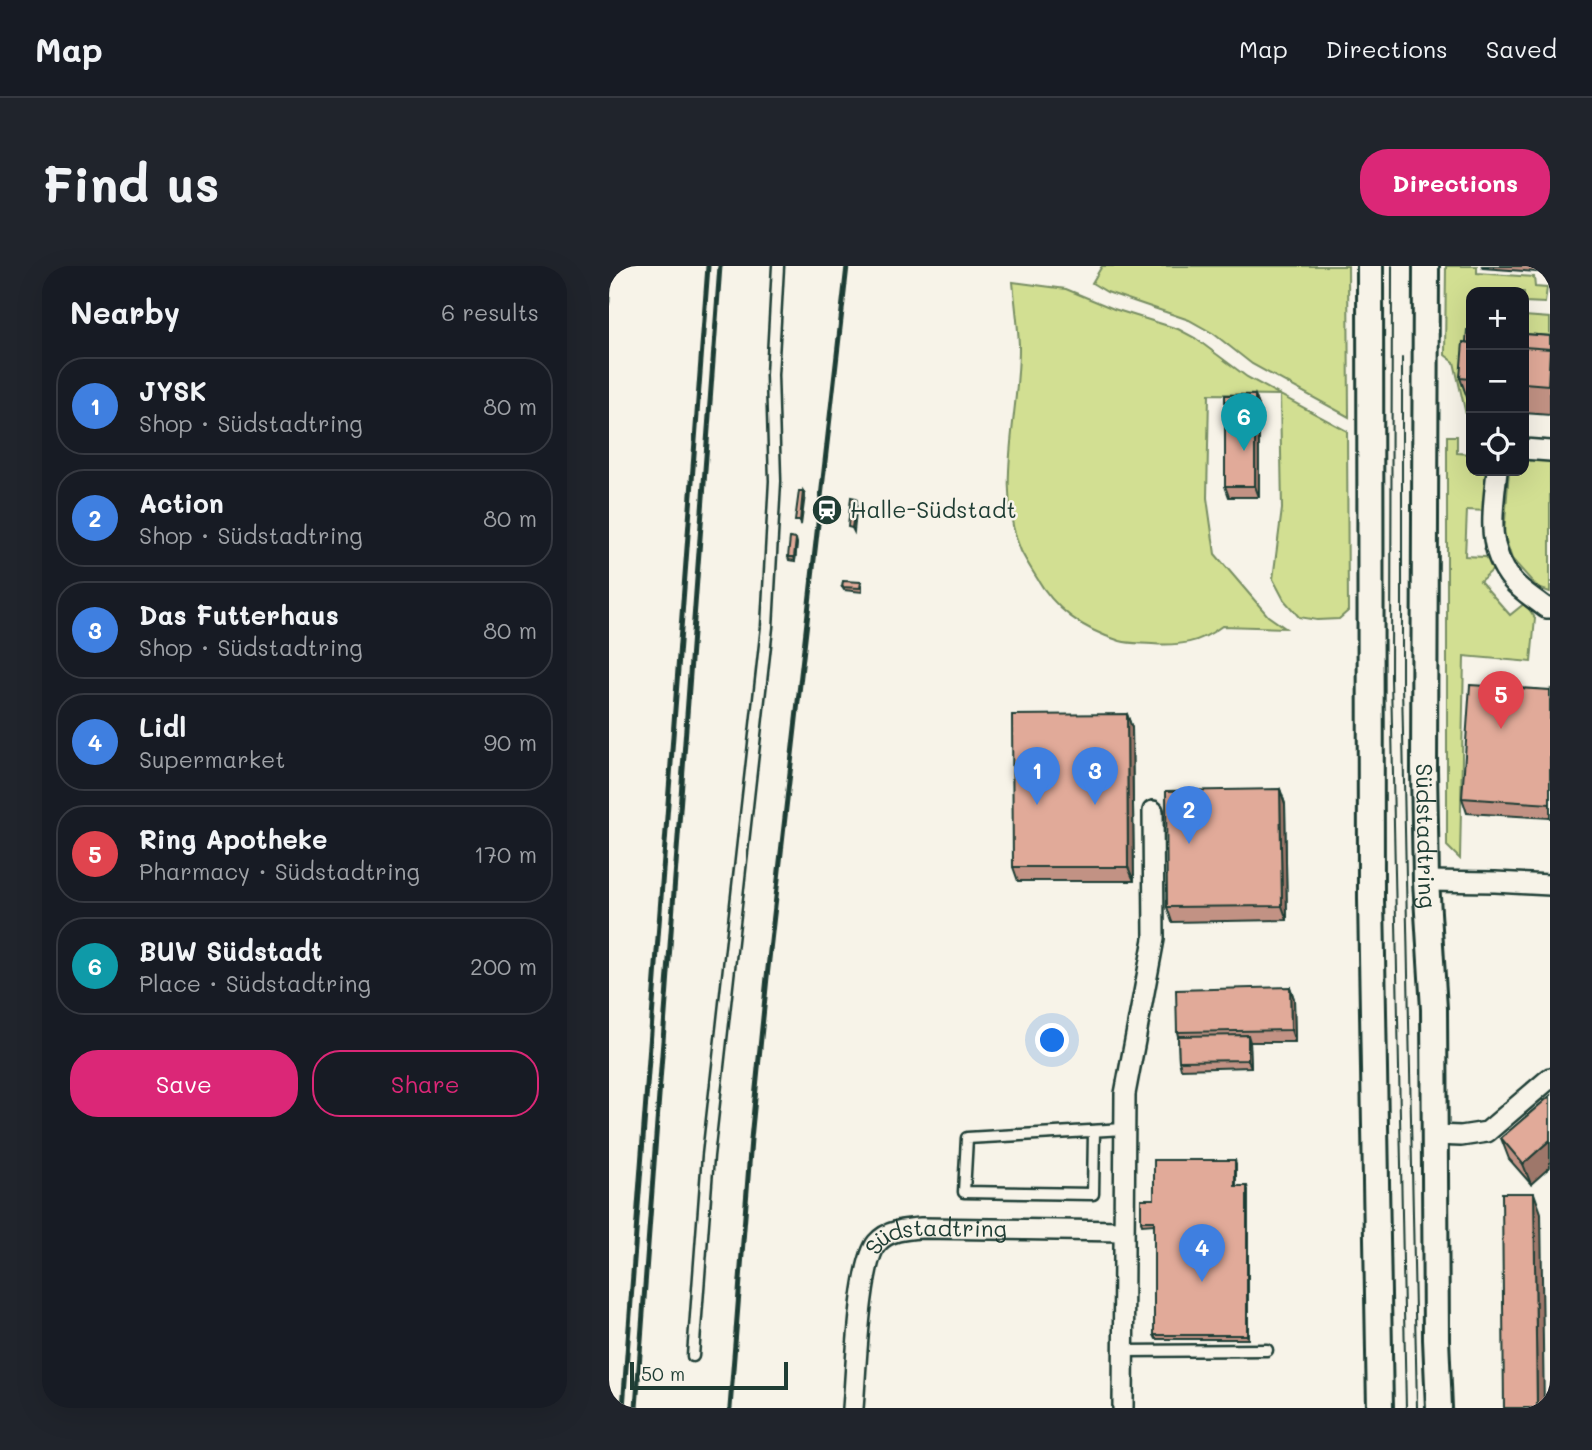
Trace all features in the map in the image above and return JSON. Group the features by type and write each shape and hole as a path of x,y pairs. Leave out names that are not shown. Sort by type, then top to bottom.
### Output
{"street":[{"path":"1370,266 1371,899 1380,1408"},
{"name":"Südstadtring","path":"1426,266 1426,881 1434,1009 1436,1339 1439,1408"},
{"path":"1529,449 1550,451"},
{"path":"1497,476 1491,533 1497,556 1513,581 1546,608 1550,608"},
{"path":"1123,1408 1125,1094 1154,939 1153,811"},
{"path":"1426,881 1550,886"},
{"path":"1435,1135 1461,1136 1487,1132 1550,1078"},
{"name":"Südstadtring","path":"853,1408 865,1269 877,1243 899,1230 922,1228 1123,1231"}],"lane":[{"path":"694,1356 708,1156 767,627 775,481 772,374 778,266"},
{"path":"1094,1131 1093,1194 964,1192 967,1138 1124,1129"},
{"path":"1123,1351 1267,1350"}],"green space":[{"path":"1102,266 1348,266 1349,417 1252,364 1214,334 1189,320 1107,292 1092,283"},
{"path":"1446,266 1477,266 1477,273 1534,277 1535,287 1547,288 1545,303 1529,302 1529,287 1466,287 1466,415 1454,362 1445,355"},
{"path":"1013,282 1066,289 1114,309 1178,329 1195,338 1247,377 1347,431 1348,611 1339,619 1299,617 1284,600 1273,579 1282,509 1280,395 1209,394 1207,498 1215,554 1268,616 1285,628 1222,626 1189,642 1132,643 1094,631 1061,608 1043,587 1021,551 1009,502 1010,449 1019,345"},
{"path":"1529,316 1550,318 1550,344 1529,342"},
{"path":"1447,436 1457,436 1457,453 1466,454 1466,476 1487,476 1486,511 1467,510 1465,556 1485,557 1495,568 1480,581 1510,615 1525,603 1535,618 1531,662 1464,656 1460,859 1447,846"},
{"path":"1529,456 1550,459 1550,592 1538,588 1512,559 1504,534 1509,476 1529,476"}],"building":[{"path":"1529,334 1550,336 1550,349 1529,347"},
{"path":"1463,342 1466,342 1466,379 1460,378"},
{"path":"1529,347 1550,349 1548,385 1529,383"},
{"path":"1225,395 1255,395 1255,486 1225,486"},
{"path":"799,491 803,491 800,521 795,521"},
{"path":"851,497 856,498 852,528 848,527"},
{"path":"790,538 796,539 794,557 788,557"},
{"path":"843,581 861,582 860,588 842,587"},
{"path":"1470,685 1550,690 1550,804 1462,798"},
{"path":"1127,714 1128,867 1013,867 1012,715"},
{"path":"1280,789 1282,906 1167,907 1166,791"},
{"path":"1290,987 1291,1030 1177,1032 1176,990"},
{"path":"1248,1035 1248,1060 1179,1061 1178,1036"},
{"path":"1550,1096 1550,1140 1523,1164 1501,1138"},
{"path":"1154,1160 1235,1160 1235,1186 1247,1186 1247,1335 1154,1335 1154,1221 1141,1221 1141,1199 1154,1199"},
{"path":"1502,1193 1534,1193 1537,1408 1504,1408"}],"tram line":[{"path":"1392,266 1391,678 1406,1408"},
{"path":"1402,358 1402,685 1417,1408"}],"railway":[{"path":"623,1408 708,266"},
{"path":"636,1408 720,266"},
{"path":"730,1408 767,977 847,266"}],"place":[{"name":"BUW Südstadt","path":"1244,451"},
{"name":"Halle-Südstadt","path":"827,510"},
{"name":"Ring Apotheke","path":"1501,729"},
{"name":"JYSK","path":"1037,805"},
{"name":"Das Futterhaus","path":"1095,805"},
{"name":"Action","path":"1189,844"},
{"name":"Lidl","path":"1202,1282"}]}
